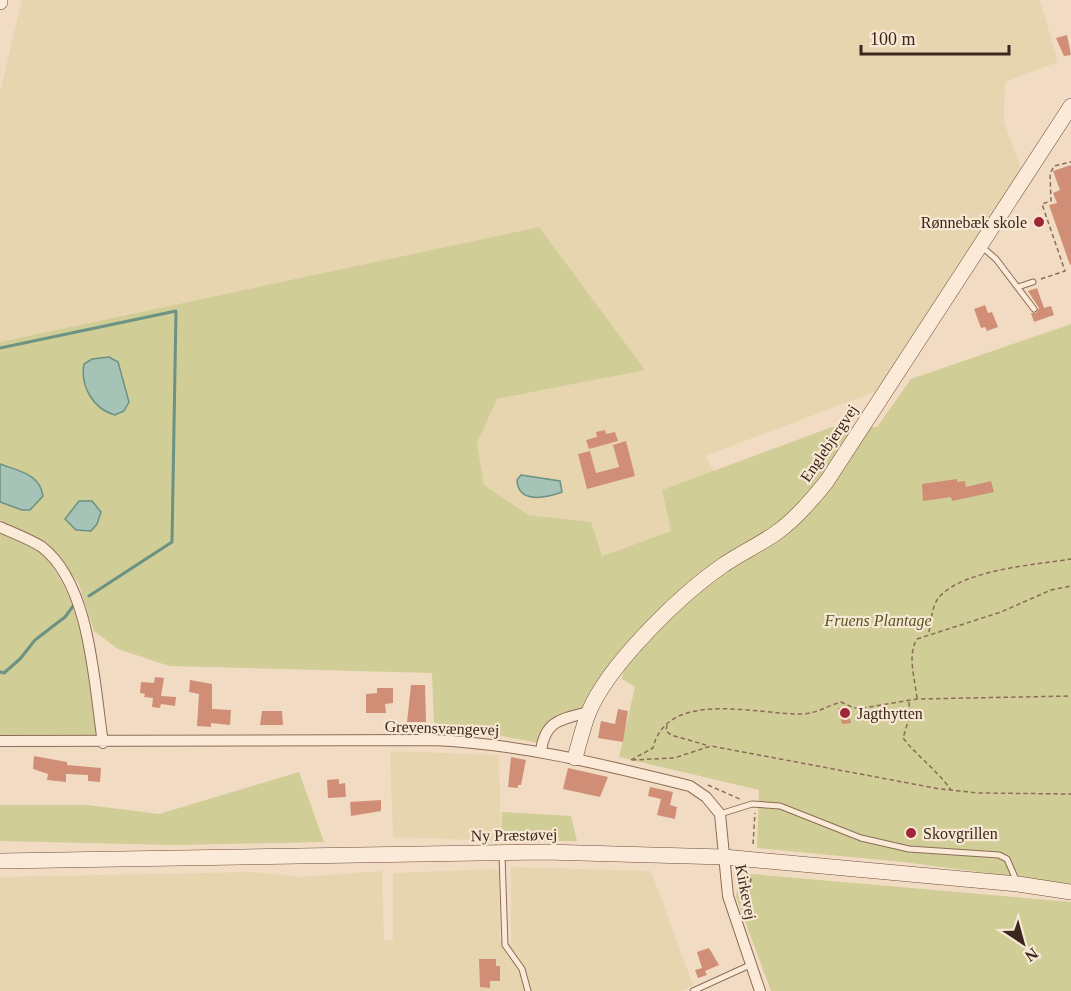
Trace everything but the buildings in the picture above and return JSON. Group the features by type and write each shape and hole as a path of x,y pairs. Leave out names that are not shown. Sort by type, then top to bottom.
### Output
{"street":[{"name":"Englebjergvej","path":"575,758 589,712 630,652 694,588 722,566 777,533 805,508 827,481 1071,106"},
{"path":"0,527 42,547 71,584 85,628 103,743"},
{"path":"541,751 543,734 551,725 589,712"},
{"name":"Grevensvængevej","path":"0,741 103,743 433,740 487,742 575,758 690,786 706,796 720,813"},
{"path":"720,813 724,857"},
{"name":"Ny Præstøvej","path":"3,861 88,862 502,853 724,857 1018,884 1071,892"},
{"name":"Kirkevej","path":"724,857 728,896 738,932 760,991"}],"lane":[{"path":"981,246 996,259 1034,309"},
{"path":"1018,287 1033,282"},
{"path":"720,813 752,804 780,806 861,838 909,849 999,855 1007,859 1018,884"},
{"path":"502,853 505,945 522,969 528,991"},
{"path":"693,991 750,964"}],"path":[{"path":"1033,282 1065,271 1042,204 1050,201 1050,174 1054,166 1071,162"},
{"path":"929,633 938,599 949,589 972,578 1004,570 1071,559"},
{"path":"917,699 913,645 917,639 929,633 994,614 1051,590 1071,586"},
{"path":"707,746 674,758 625,762 653,748 661,727 693,710 706,708 801,714 827,710 841,702 854,708 917,699 1071,696"},
{"path":"909,701 910,715 903,738 912,750 940,773 951,790"},
{"path":"668,724 666,731 670,735 707,746 951,790 1071,794"},
{"name":"Kirkevej","path":"738,932 745,926 748,917 751,877"}],"shaded area":[{"path":"22,0 1040,0 1058,62 1005,82 1004,122 1021,169 877,391 705,456 714,471 662,490 671,531 601,556 591,522 528,515 484,485 477,443 497,399 644,370 539,227 0,342 0,92"},
{"path":"109,357 118,362 129,402 124,411 115,415 100,408 94,402 86,388 83,372 84,364 92,359"},
{"path":"0,464 28,474 38,483 43,496 30,510 22,510 0,502"},
{"path":"521,475 560,481 562,492 541,497 527,496 519,488 517,480"},
{"path":"79,501 92,501 101,512 97,524 91,531 76,530 65,519"},
{"path":"390,751 499,755 501,841 393,837"},
{"path":"511,867 651,871 693,985 680,991 0,991 0,877 253,872 301,877 382,871 384,940 393,941 393,873 494,869 499,871 500,940 511,944"}],"green space":[{"name":"Fruens Plantage","path":"539,227 645,370 497,399 477,443 484,485 528,515 591,522 602,556 671,531 662,490 832,427 877,427 911,379 1071,324 1071,884 903,862 757,848 759,790 619,757 635,687 622,679 628,648 588,707 581,712 551,721 541,732 538,743 434,723 432,673 169,666 118,649 94,631 78,582 47,547 0,520 0,342"},
{"path":"0,532 41,553 56,572 67,593 82,640 97,737 0,736"},
{"path":"299,772 324,842 175,845 0,841 0,805 87,805 159,814"},
{"path":"502,812 571,816 577,841 501,841"},
{"path":"740,873 1071,902 1071,991 771,991 736,897"}],"waterway":[{"path":"0,348 176,311 172,542 89,596"},
{"path":"0,672 4,673 20,659 35,640 65,617 74,605"}],"place":[{"name":"Rønnebæk skole","path":"1039,222"},
{"name":"Jagthytten","path":"845,713"},
{"name":"Skovgrillen","path":"911,833"}]}
